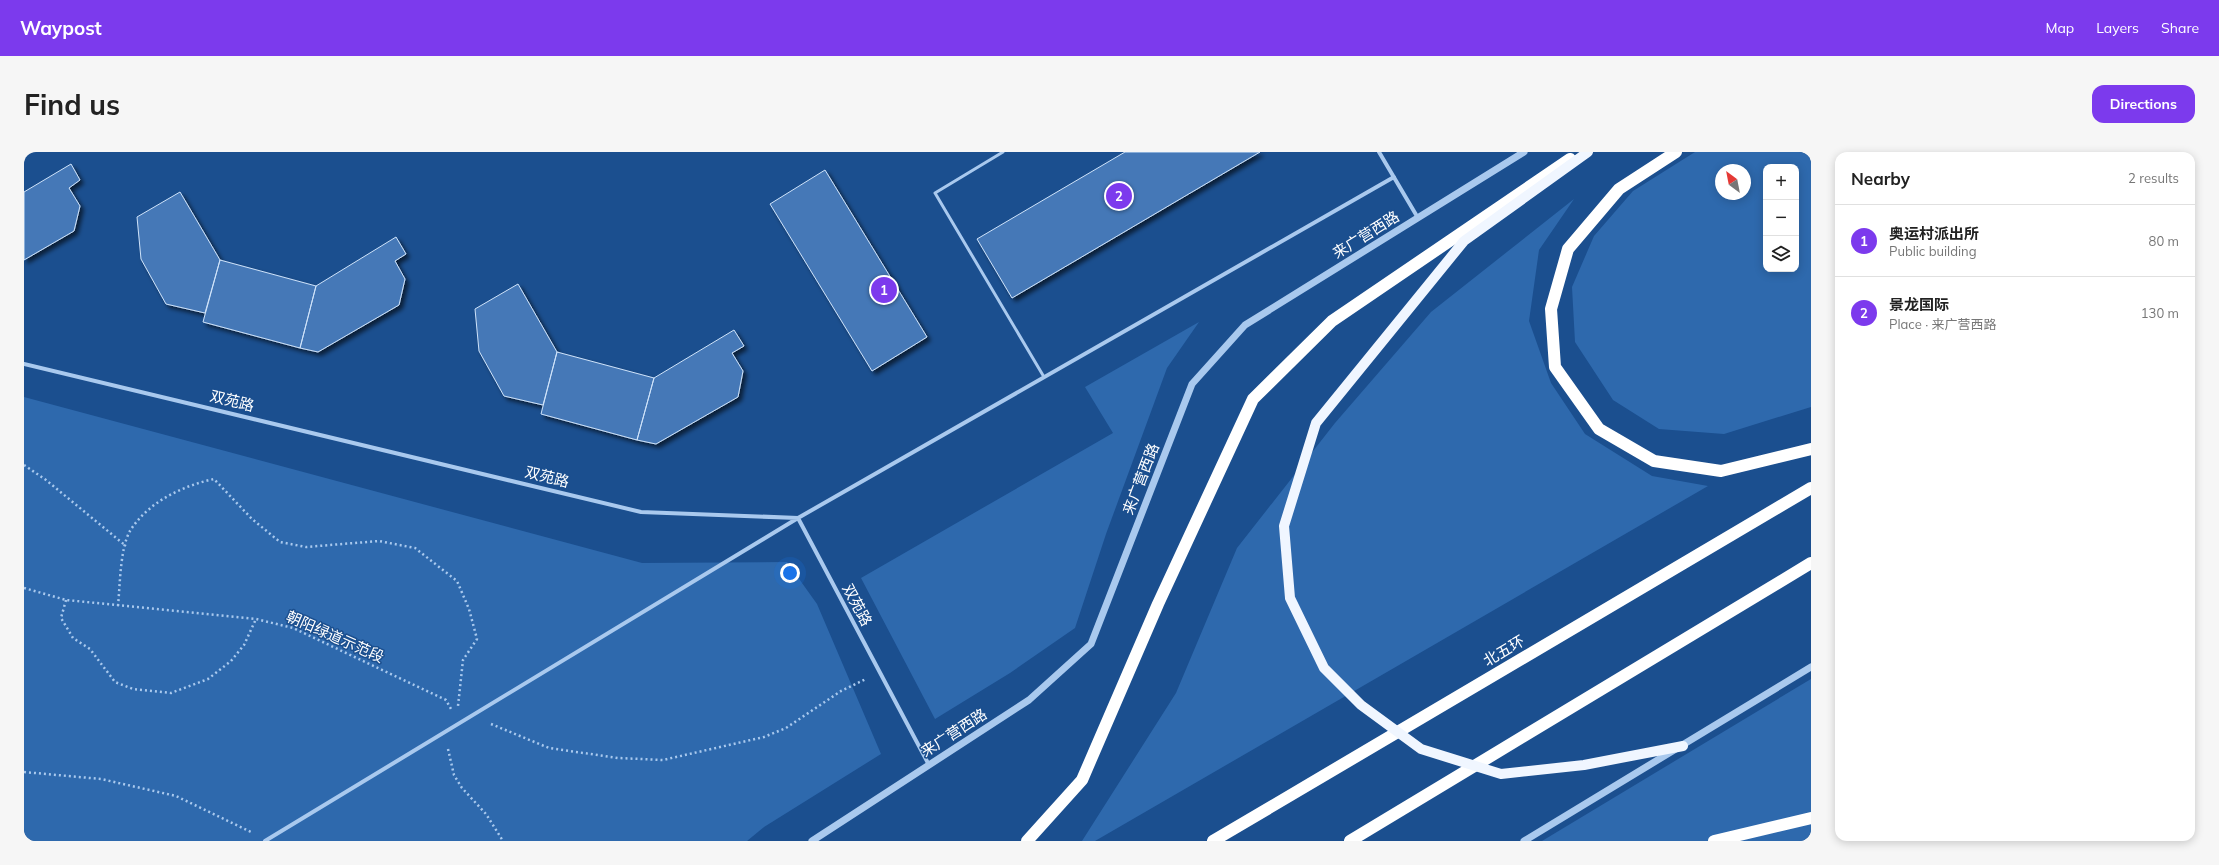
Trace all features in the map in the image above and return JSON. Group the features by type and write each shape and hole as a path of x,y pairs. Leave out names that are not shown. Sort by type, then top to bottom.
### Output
{"highway":[{"path":"1027,841 1082,780 1158,604 1253,399 1332,321 1581,152"},
{"path":"1676,152 1620,190 1568,249 1551,309 1555,367 1599,429 1654,461 1721,471 1811,449"},
{"name":"北五环","path":"1213,841 1811,488"},
{"path":"1350,841 1811,563"},
{"path":"1714,841 1811,818"}],"main road":[{"path":"1588,152 1464,241 1316,423 1284,526 1290,598 1324,668 1360,705 1421,749 1501,774 1584,764 1683,746"}],"street":[{"path":"1379,152 1418,218"},
{"name":"来广营西路","path":"812,841 1029,700 1091,644 1192,384 1245,325 1524,152"},
{"path":"265,840 458,722 798,518 1394,177"},
{"name":"双苑路","path":"24,364 642,512 798,518 929,765"},
{"path":"1524,841 1811,667"}],"lane":[{"path":"1003,152 935,193 1044,377"}],"path":[{"path":"24,465 46,480 126,546"},
{"path":"118,606 122,560 130,531 155,504 193,484 214,479 252,519 280,542 306,547 379,541 415,548 457,581 469,609 477,639 463,660 458,691 458,722 448,751 454,775 462,788 486,814 503,841"},
{"name":"朝阳绿道示范段","path":"24,588 66,600 256,619 293,628 446,700 458,722"},
{"path":"66,600 61,618 73,638 90,650 115,682 133,689 171,693 208,679 231,661 244,645 256,619"},
{"path":"458,722 495,724 549,748 618,758 663,760 764,737 786,728 841,691 880,672"},
{"path":"24,772 101,779 176,796 265,840"}],"shaded area":[{"path":"1695,152 1811,152 1811,407 1724,434 1659,429 1613,400 1575,342 1572,287 1594,236 1633,191"},
{"path":"1574,199 1539,250 1529,321 1551,383 1585,434 1652,476 1708,486 1095,841 1082,841 1176,693 1237,548 1335,423 1431,312"},
{"path":"1199,322 1167,368 1106,534 1075,628 1010,673 935,719 861,578 1113,433 1085,387"},
{"path":"24,397 642,563 787,562 817,604 881,754 764,827 747,841 24,841"},
{"path":"1811,679 1811,841 1542,841"}],"building":[{"path":"1125,152 1260,152 1012,298 977,239"},
{"path":"71,164 80,180 69,188 80,206 74,231 24,260 24,192"},
{"path":"825,170 927,337 872,371 770,204"},
{"path":"180,192 220,260 205,313 166,304 141,259 137,217"},
{"path":"396,237 406,254 395,261 405,279 399,305 318,352 300,348 316,286"},
{"path":"220,260 316,286 300,348 203,322"},
{"path":"518,284 557,352 543,405 504,396 479,351 475,309"},
{"path":"734,330 744,346 732,353 743,371 738,397 656,444 637,440 654,378"},
{"path":"557,352 654,378 637,440 541,414"}],"place":[{"name":"景龙国际","path":"1119,196"},
{"name":"奥运村派出所","path":"884,290"}]}
